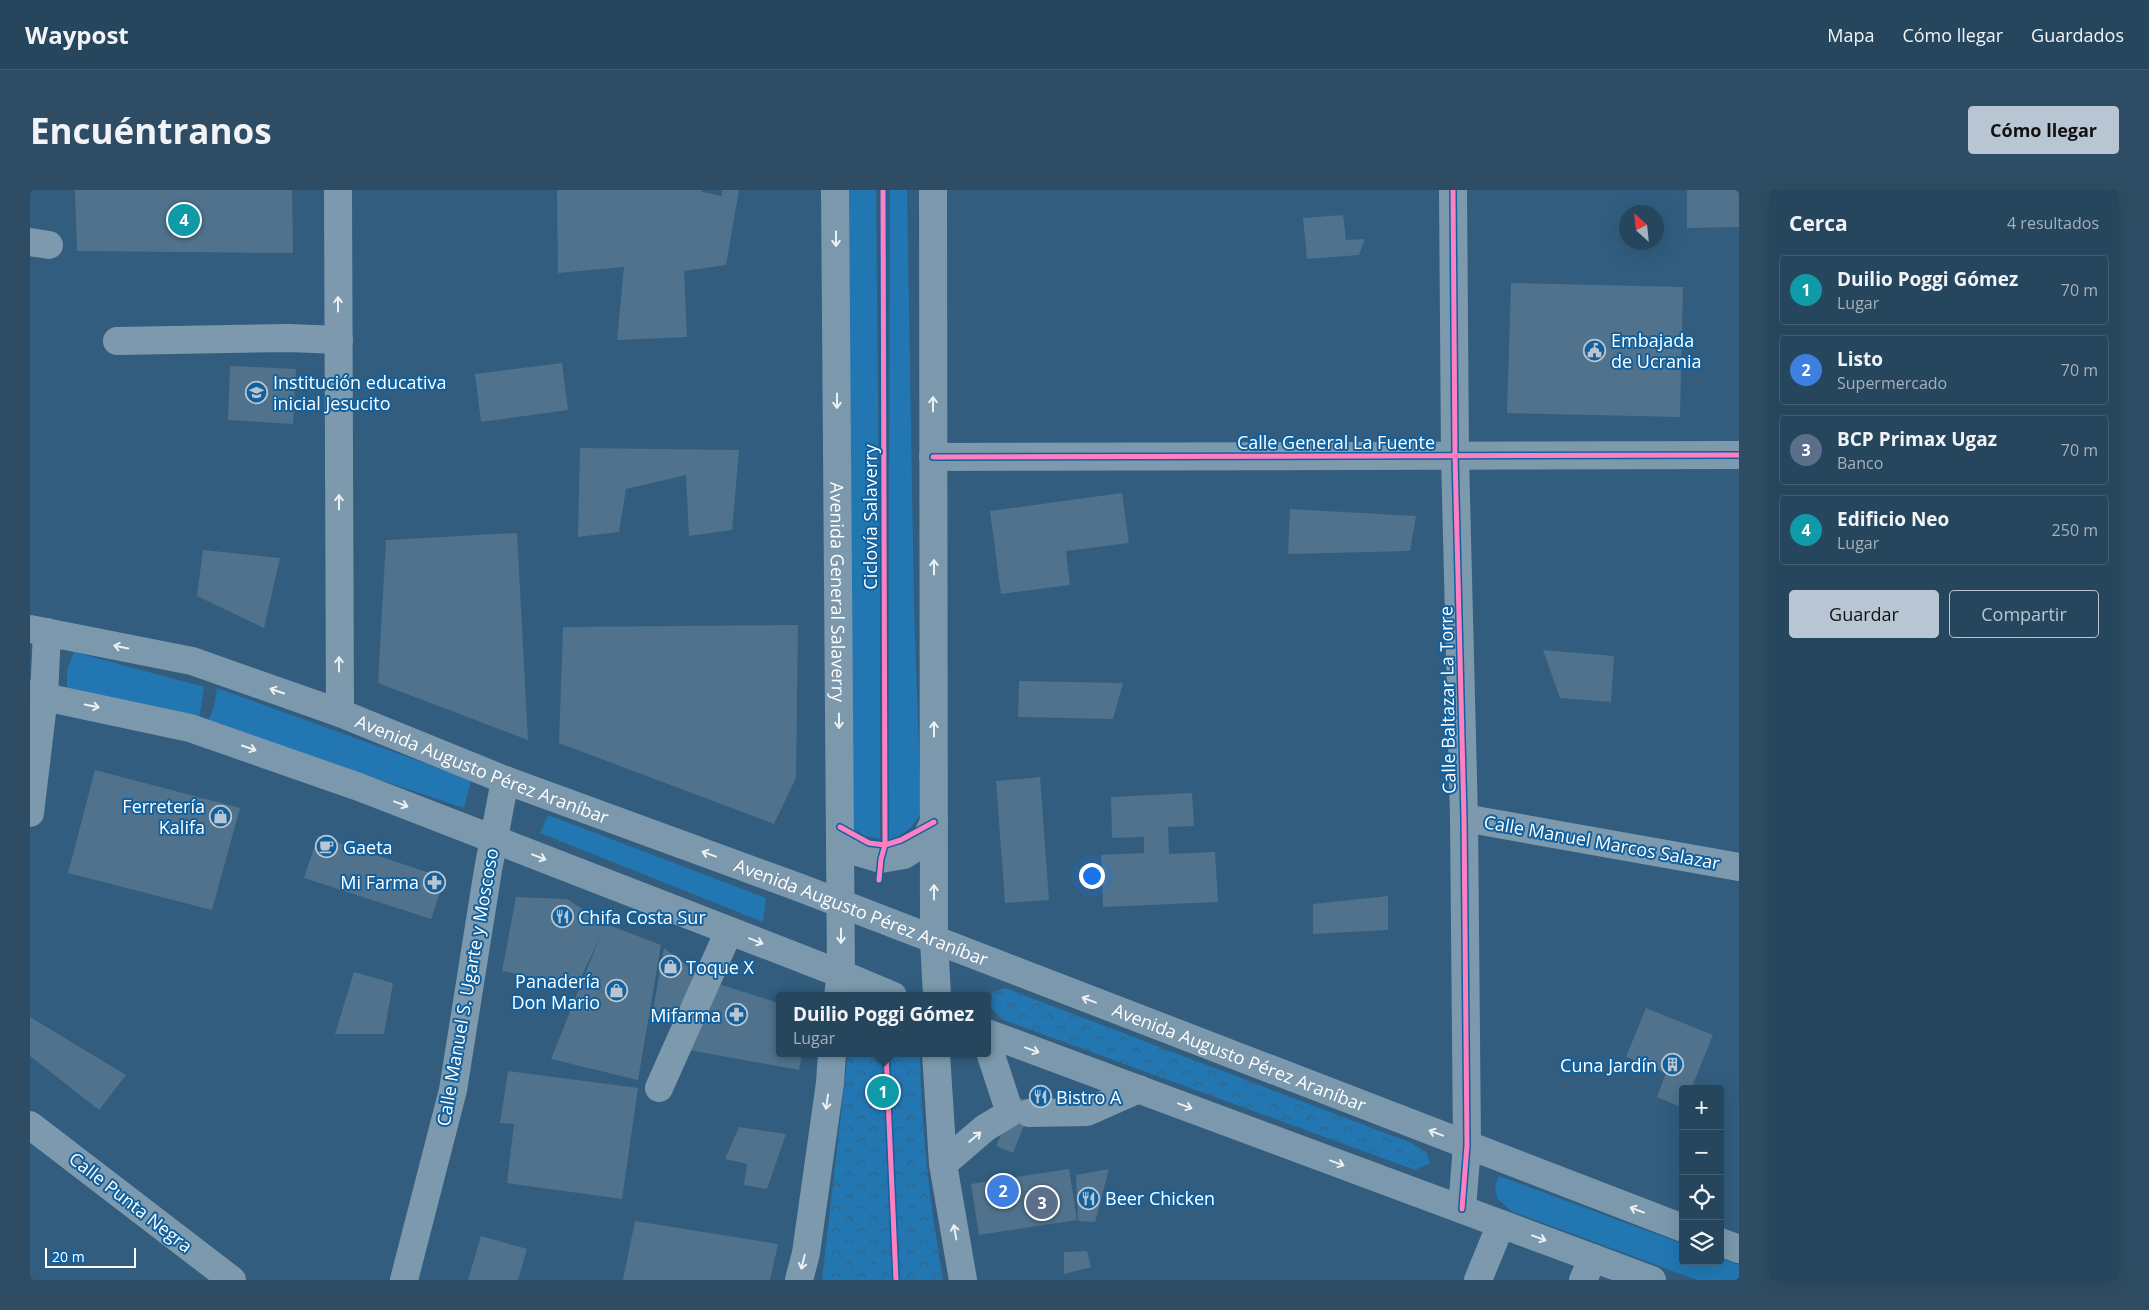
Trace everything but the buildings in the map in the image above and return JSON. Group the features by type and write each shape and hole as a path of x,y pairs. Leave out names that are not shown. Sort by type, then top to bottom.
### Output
{"main road":[{"name":"Avenida General Salaverry","path":"836,190 841,904 839,985"},
{"path":"933,190 934,940 937,992"},
{"name":"Avenida Augusto Pérez Araníbar","path":"38,631 192,662 340,713 504,780 841,904 1679,1226"},
{"path":"37,695 190,728 359,787 729,930 839,985 873,992"},
{"path":"840,836 858,852 880,859 904,856 924,842 934,822"},
{"path":"991,1034 1501,1224 1588,1269 1652,1280"},
{"path":"1724,1243 1739,1249"}],"street":[{"path":"338,190 340,713"},
{"name":"Calle Baltazar La Torre","path":"1453,190 1455,456 1464,818 1467,1145 1462,1209"},
{"path":"117,341 289,338 338,340"},
{"name":"Calle General La Fuente","path":"934,457 1739,455"},
{"path":"30,813 37,695 38,631"},
{"name":"Calle Manuel S. Ugarte y Moscoso","path":"404,1280 452,1090 504,780"},
{"name":"Calle Manuel Marcos Salazar","path":"1464,818 1739,867"},
{"path":"659,1088 729,930"},
{"path":"991,1051 1020,1113"},
{"path":"799,1280 806,1252 829,1093 832,1057"},
{"path":"936,1057 943,1164 963,1280"},
{"path":"943,1164 985,1128 1020,1113 1087,1112 1139,1089"},
{"name":"Calle Punta Negra","path":"30,1125 232,1280"},
{"path":"1478,1280 1501,1224"}],"green space":[{"path":"845,190 876,190 880,839 865,836 846,824"},
{"path":"890,190 907,190 914,606 921,812 908,830 888,840"},
{"path":"74,652 204,687 199,719 67,689 67,671"},
{"path":"217,688 471,780 464,808 208,722 214,707"},
{"path":"548,815 766,898 763,922 540,833"},
{"path":"1005,988 1411,1143 1426,1152 1430,1163 1415,1170 1001,1019 991,1008 992,993"},
{"path":"848,1057 920,1057 927,1167 943,1280 822,1280"},
{"path":"1499,1176 1679,1243 1679,1265 1724,1265 1724,1259 1739,1265 1739,1280 1697,1280 1511,1211 1497,1198 1495,1186"}],"cycle path":[{"name":"Ciclovía Salaverry","path":"883,190 885,845 901,840 934,822"},
{"path":"1453,190 1455,456 1464,818 1467,1145 1462,1209"},
{"path":"933,457 1739,455"},
{"path":"840,827 869,843 885,845 881,859 879,880"},
{"path":"886,1057 896,1280"}],"place":[{"name":"Edificio Neo","path":"184,220"},
{"name":"Embajada de Ucrania","path":"1595,350"},
{"name":"Institución educativa inicial Jesucito","path":"257,392"},
{"name":"Ferretería Kalifa","path":"221,816"},
{"name":"Gaeta","path":"327,847"},
{"name":"Mi Farma","path":"435,882"},
{"name":"Chifa Costa Sur","path":"562,917"},
{"name":"Toque X","path":"670,967"},
{"name":"Panadería Don Mario","path":"616,991"},
{"name":"Mifarma","path":"737,1015"},
{"name":"Cuna Jardín","path":"1673,1065"},
{"name":"Duilio Poggi Gómez","path":"883,1092"},
{"name":"Bistro A","path":"1040,1097"},
{"name":"Listo","path":"1003,1191"},
{"name":"Beer Chicken","path":"1089,1198"},
{"name":"BCP Primax Ugaz","path":"1042,1203"}]}
